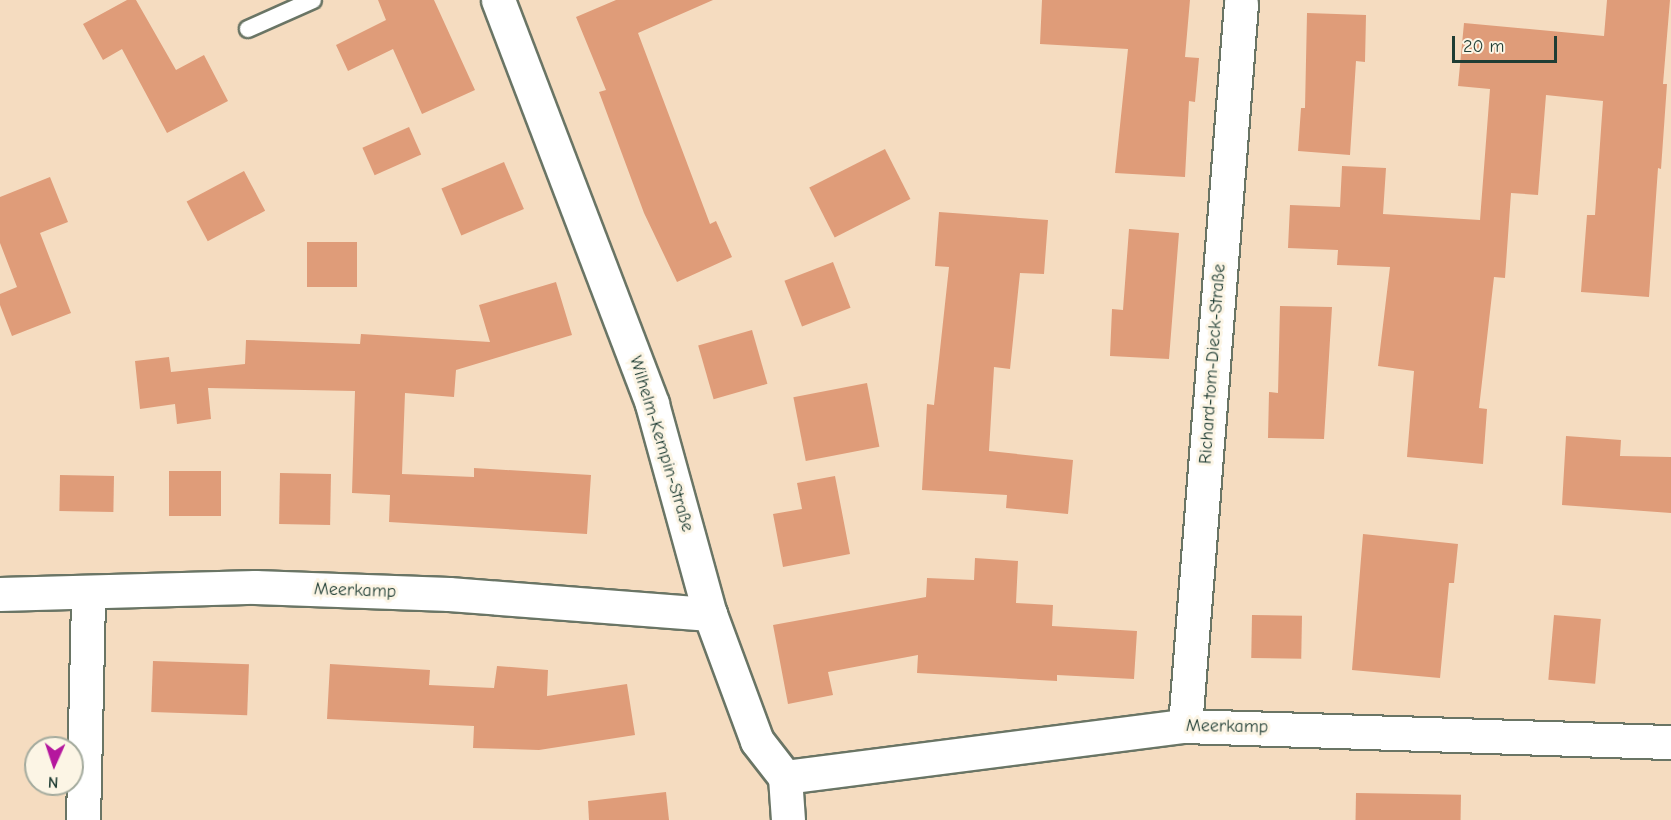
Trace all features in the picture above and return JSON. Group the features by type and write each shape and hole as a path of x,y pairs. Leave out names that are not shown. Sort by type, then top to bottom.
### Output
{"street":[{"name":"Wilhelm-Kempin-Straße","path":"498,0 652,404 710,614 757,741 785,777"},
{"name":"Richard-tom-Dieck-Straße","path":"1185,726 1241,3"},
{"name":"Meerkamp","path":"0,594 255,587 449,594 710,614"},
{"path":"83,820 88,592"},
{"name":"Meerkamp","path":"785,777 1185,726 1671,742"},
{"path":"785,777 788,820"}],"lane":[{"path":"248,29 313,0"}],"building":[{"path":"127,0 136,0 176,70 204,55 228,101 167,133 122,49 103,60 83,24"},
{"path":"378,0 434,0 475,90 422,114 393,49 348,71 336,45 386,20"},
{"path":"616,0 713,0 638,33 710,224 716,221 732,257 677,282 644,213 599,92 606,90 576,17"},
{"path":"1042,0 1190,0 1185,57 1199,58 1195,102 1189,101 1185,177 1115,173 1128,49 1040,44"},
{"path":"1607,0 1670,0 1663,84 1667,84 1661,169 1658,168 1649,297 1581,292 1587,215 1595,215 1603,101 1546,95 1538,195 1511,193 1505,278 1494,277 1479,408 1487,409 1483,464 1407,457 1414,371 1378,366 1390,267 1337,265 1338,250 1288,248 1290,205 1340,207 1342,166 1386,168 1383,214 1480,220 1490,89 1458,86 1464,23 1604,36"},
{"path":"1307,13 1366,15 1365,62 1356,61 1350,155 1298,151 1301,108 1305,108"},
{"path":"409,127 421,154 375,175 362,148"},
{"path":"885,149 910,199 835,237 809,188"},
{"path":"504,162 524,209 461,236 441,189"},
{"path":"244,171 265,211 208,241 187,202"},
{"path":"50,177 68,222 40,233 71,313 12,336 0,305 0,294 17,287 0,243 0,197"},
{"path":"939,212 1048,220 1044,274 1020,273 1010,369 994,367 989,451 1073,460 1068,514 1006,508 1007,495 922,490 927,404 934,405 949,267 935,266"},
{"path":"1129,229 1179,233 1169,359 1110,356 1112,309 1123,310"},
{"path":"307,242 357,242 357,287 307,287"},
{"path":"833,262 851,308 802,326 784,281"},
{"path":"556,282 572,335 456,370 454,397 405,393 402,474 474,477 474,468 591,475 587,534 389,522 390,495 352,493 355,391 208,388 211,419 177,424 175,404 140,409 135,361 169,357 171,372 245,364 246,340 360,344 361,334 490,342 479,305"},
{"path":"1280,306 1332,307 1324,439 1268,438 1269,392 1278,393"},
{"path":"752,330 767,384 714,399 698,345"},
{"path":"867,383 879,447 806,461 793,397"},
{"path":"1566,436 1621,440 1620,456 1671,457 1671,513 1562,505"},
{"path":"169,471 221,471 221,516 169,516"},
{"path":"280,473 331,474 330,525 279,524"},
{"path":"60,475 114,476 113,512 59,511"},
{"path":"835,476 850,554 783,567 773,514 802,509 797,483"},
{"path":"1363,534 1458,544 1454,583 1449,583 1440,678 1352,670"},
{"path":"975,558 1018,561 1016,603 1053,605 1052,626 1137,631 1134,679 1057,675 1057,681 917,673 918,655 828,672 833,695 788,704 773,625 926,597 927,578 974,580"},
{"path":"1252,615 1302,616 1301,659 1251,658"},
{"path":"1554,615 1601,619 1595,684 1548,680"},
{"path":"153,661 249,664 247,715 151,712"},
{"path":"330,664 430,670 429,685 494,688 497,666 548,670 547,696 627,684 635,735 539,750 473,748 474,726 327,719"},
{"path":"666,792 669,820 589,820 588,801"},
{"path":"1356,793 1461,795 1461,820 1356,820"}]}
